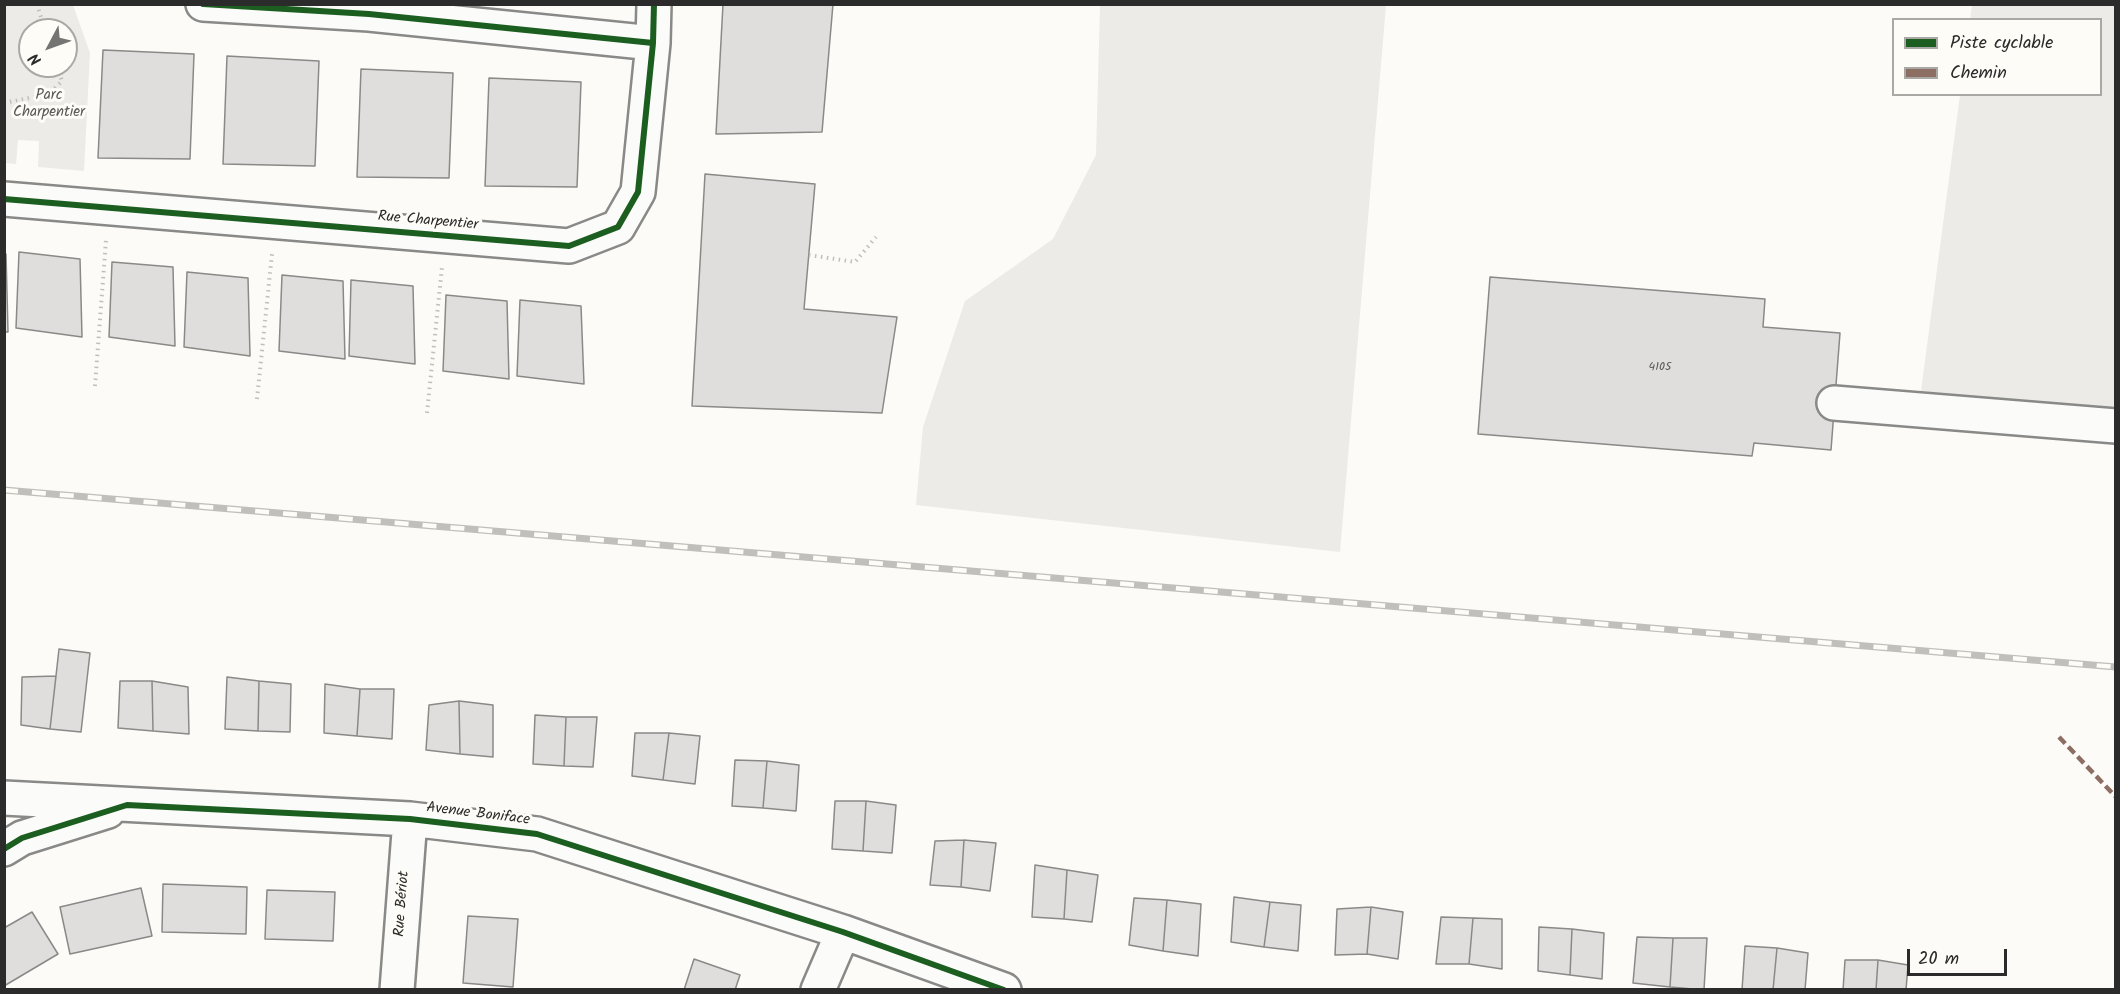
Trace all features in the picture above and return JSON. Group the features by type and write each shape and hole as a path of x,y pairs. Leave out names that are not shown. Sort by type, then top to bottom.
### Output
{"street":[{"path":"203,4 369,14 653,43"},
{"name":"Rue Charpentier","path":"4,199 109,210 276,220 569,246 618,227 638,192 653,43 654,4"},
{"path":"1834,402 2115,426"},
{"name":"Avenue Boniface","path":"4,798 410,819 537,834 843,932 1004,990"},
{"name":"Avenue Boniface","path":"4,849 22,838 127,805"},
{"name":"Rue Bériot","path":"397,990 410,819"},
{"path":"818,990 843,932"}],"path":[{"path":"4,103 49,94 62,81 61,78"},
{"path":"95,386 109,210"},
{"path":"257,399 276,220"},
{"path":"428,413 445,236"},
{"path":"808,255 855,262 876,237"}],"green space":[{"name":"Parc Charpentier","path":"4,5 73,5 78,18 18,18 18,78 78,78 78,19 90,53 84,171 38,167 39,141 18,140 16,164 5,163"},
{"path":"1100,5 1386,5 1340,552 916,505 923,427 965,301 1053,239 1096,155"},
{"path":"1972,5 2115,5 2115,420 1921,391 1960,96 2102,96 2102,18 1970,18"}],"building":[{"path":"723,4 833,4 822,132 716,134"},
{"path":"103,50 194,54 190,159 98,158"},
{"path":"227,56 319,61 315,166 223,164"},
{"path":"361,69 453,73 449,178 357,177"},
{"path":"489,78 581,82 577,187 485,186"},
{"path":"705,174 815,184 804,309 897,317 882,413 692,406"},
{"path":"19,252 80,259 82,337 16,328"},
{"path":"4,254 6,254 8,332 4,332"},
{"path":"112,262 173,267 175,346 109,337"},
{"path":"187,272 248,278 250,356 184,347"},
{"path":"282,275 343,281 345,359 279,351"},
{"path":"1490,277 1765,299 1763,327 1840,333 1831,450 1754,443 1752,456 1478,434"},
{"path":"351,280 413,286 415,364 349,356"},
{"path":"446,295 507,301 509,379 443,371"},
{"path":"520,300 581,306 584,384 517,376"},
{"path":"59,649 90,653 81,732 50,729"},
{"path":"56,676 50,729 21,725 22,677"},
{"path":"227,677 259,681 258,731 225,729"},
{"path":"120,681 152,681 153,731 118,728"},
{"path":"152,681 188,687 189,734 153,731"},
{"path":"259,681 291,684 290,732 258,731"},
{"path":"325,684 360,689 357,736 324,733"},
{"path":"360,689 394,689 392,739 357,736"},
{"path":"459,701 493,705 493,757 460,754"},
{"path":"459,701 460,754 426,750 429,705"},
{"path":"535,715 566,717 564,766 533,764"},
{"path":"566,717 597,717 593,767 564,766"},
{"path":"635,733 669,733 663,780 632,776"},
{"path":"669,733 700,736 695,784 663,780"},
{"path":"735,760 767,761 763,808 732,806"},
{"path":"767,761 799,765 796,811 763,808"},
{"path":"835,801 866,801 863,851 832,849"},
{"path":"866,801 896,805 892,853 863,851"},
{"path":"964,840 996,843 990,891 961,887"},
{"path":"964,840 961,887 930,885 935,841"},
{"path":"1035,865 1067,870 1064,919 1032,917"},
{"path":"1067,870 1098,875 1092,922 1064,919"},
{"path":"163,884 247,887 246,934 162,932"},
{"path":"141,888 152,936 70,954 60,907"},
{"path":"267,890 335,892 333,941 265,939"},
{"path":"1234,897 1270,902 1264,947 1231,942"},
{"path":"1134,898 1167,900 1163,951 1129,945"},
{"path":"1167,900 1201,904 1198,956 1163,951"},
{"path":"1270,902 1301,905 1298,951 1264,947"},
{"path":"1371,907 1403,912 1398,959 1367,954"},
{"path":"1371,907 1367,954 1335,955 1337,909"},
{"path":"32,912 58,954 4,986 4,928"},
{"path":"468,916 518,919 513,987 463,983"},
{"path":"1441,917 1473,918 1469,964 1436,964"},
{"path":"1473,918 1502,919 1502,969 1469,964"},
{"path":"1539,927 1572,929 1570,975 1538,971"},
{"path":"1572,929 1604,933 1602,979 1570,975"},
{"path":"1637,937 1673,938 1670,987 1633,983"},
{"path":"1673,938 1707,938 1704,990 1670,987"},
{"path":"1745,946 1777,948 1773,990 1742,990"},
{"path":"1777,948 1808,953 1805,990 1773,990"},
{"path":"694,959 740,975 735,990 684,990"},
{"path":"1845,960 1878,960 1876,990 1843,990"},
{"path":"1878,960 1908,965 1906,990 1876,990"}],"railway":[{"path":"4,490 2116,667"}],"marked path":[{"path":"2059,737 2116,797"}],"cycle path":[{"path":"203,4 369,14 653,43"},
{"path":"4,199 569,246 618,227 638,192 653,43 654,4"},
{"path":"4,849 22,838 127,805 410,819 537,834 843,932 1004,990"}]}
